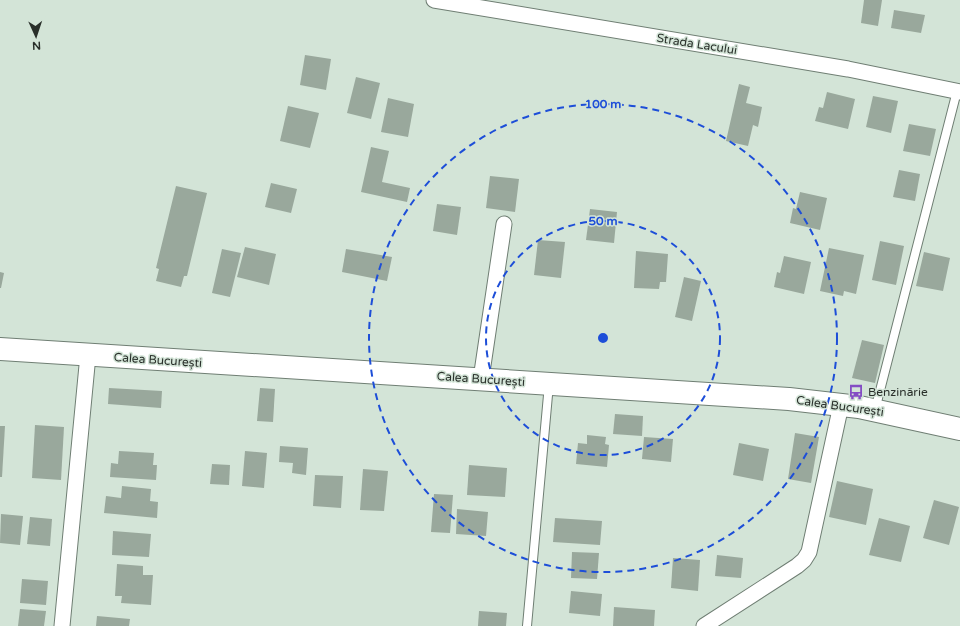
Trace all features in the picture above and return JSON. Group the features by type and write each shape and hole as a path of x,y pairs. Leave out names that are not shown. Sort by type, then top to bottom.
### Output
{"main road":[{"name":"Calea București","path":"0,349 738,395 841,405 875,410 960,429"}],"street":[{"name":"Strada Lacului","path":"434,0 848,69 958,92"},
{"path":"481,379 504,224"},
{"path":"62,626 88,355"},
{"path":"704,626 797,566 804,560 809,552 841,405"}],"lane":[{"path":"875,410 958,92"},
{"path":"527,626 550,384"}],"building":[{"path":"864,0 882,0 878,26 861,23"},
{"path":"894,10 925,15 921,33 891,28"},
{"path":"305,55 331,59 326,90 300,85"},
{"path":"356,77 380,83 371,119 347,113"},
{"path":"739,84 750,87 746,103 762,107 758,127 753,125 748,146 726,141"},
{"path":"827,92 855,99 848,129 815,121 819,107 823,108"},
{"path":"873,96 898,101 891,133 866,127"},
{"path":"388,98 414,104 408,137 381,132"},
{"path":"288,106 319,113 310,148 280,141"},
{"path":"909,124 936,129 930,156 903,151"},
{"path":"371,147 389,151 382,182 410,188 407,202 361,192"},
{"path":"899,170 920,174 915,201 893,197"},
{"path":"490,176 519,179 515,212 486,208"},
{"path":"271,183 297,189 291,213 265,207"},
{"path":"176,186 207,193 187,276 184,276 181,287 156,281 159,269 156,268"},
{"path":"800,192 827,198 820,230 790,223 793,208 796,209"},
{"path":"437,204 461,207 457,235 433,231"},
{"path":"590,209 617,212 614,243 586,240"},
{"path":"538,240 565,242 561,278 534,275"},
{"path":"880,241 904,246 896,285 872,280"},
{"path":"245,247 276,254 269,285 237,277"},
{"path":"829,248 864,255 856,294 844,291 843,296 820,291"},
{"path":"222,249 241,253 230,297 212,293"},
{"path":"346,249 392,257 387,281 342,272"},
{"path":"636,251 668,254 666,282 660,282 659,289 634,288"},
{"path":"924,252 950,258 943,291 916,286"},
{"path":"784,256 811,262 804,294 774,287 777,272 780,273"},
{"path":"0,272 4,273 1,288 0,288"},
{"path":"684,277 701,281 692,321 675,317"},
{"path":"862,340 884,345 875,383 852,378"},
{"path":"109,388 162,391 161,408 108,404"},
{"path":"260,388 275,389 273,422 257,421"},
{"path":"615,414 643,416 642,436 613,434"},
{"path":"35,425 64,427 61,480 32,478"},
{"path":"0,426 5,426 2,477 0,477"},
{"path":"795,433 819,437 811,483 788,479"},
{"path":"587,435 606,437 605,444 609,445 607,467 576,464 578,443 587,444"},
{"path":"644,437 673,439 671,462 642,459"},
{"path":"739,443 769,449 763,481 733,475"},
{"path":"280,446 308,448 306,475 292,473 293,463 279,462"},
{"path":"119,451 154,453 153,465 157,465 156,480 110,477 111,463 118,464"},
{"path":"245,451 267,453 264,488 242,486"},
{"path":"212,464 230,465 229,485 210,484"},
{"path":"469,465 507,468 505,497 467,495"},
{"path":"363,469 388,471 384,511 360,510"},
{"path":"315,475 343,476 341,508 313,506"},
{"path":"837,481 873,489 866,525 829,517"},
{"path":"122,486 151,489 150,501 158,502 157,518 104,513 106,496 121,498"},
{"path":"434,494 453,495 450,533 431,532"},
{"path":"934,500 959,507 949,545 923,538"},
{"path":"457,509 488,512 486,536 456,534"},
{"path":"1,514 23,516 20,545 0,543"},
{"path":"30,517 52,519 50,546 27,544"},
{"path":"555,518 602,521 600,545 553,542"},
{"path":"879,518 910,526 901,562 869,555"},
{"path":"113,531 151,534 149,557 112,555"},
{"path":"572,552 599,553 597,579 571,578"},
{"path":"717,555 743,558 741,578 715,576"},
{"path":"673,558 700,560 698,591 671,588"},
{"path":"117,564 143,566 143,575 153,575 151,605 121,603 122,596 115,596"},
{"path":"22,579 48,581 46,605 20,603"},
{"path":"571,591 602,594 600,616 569,613"},
{"path":"614,607 655,610 654,626 613,626"},
{"path":"20,609 46,611 44,626 18,626"},
{"path":"479,611 507,613 506,626 478,626"},
{"path":"97,616 130,619 129,626 96,626"}],"place":[{"name":"Benzinărie","path":"856,392"}]}
